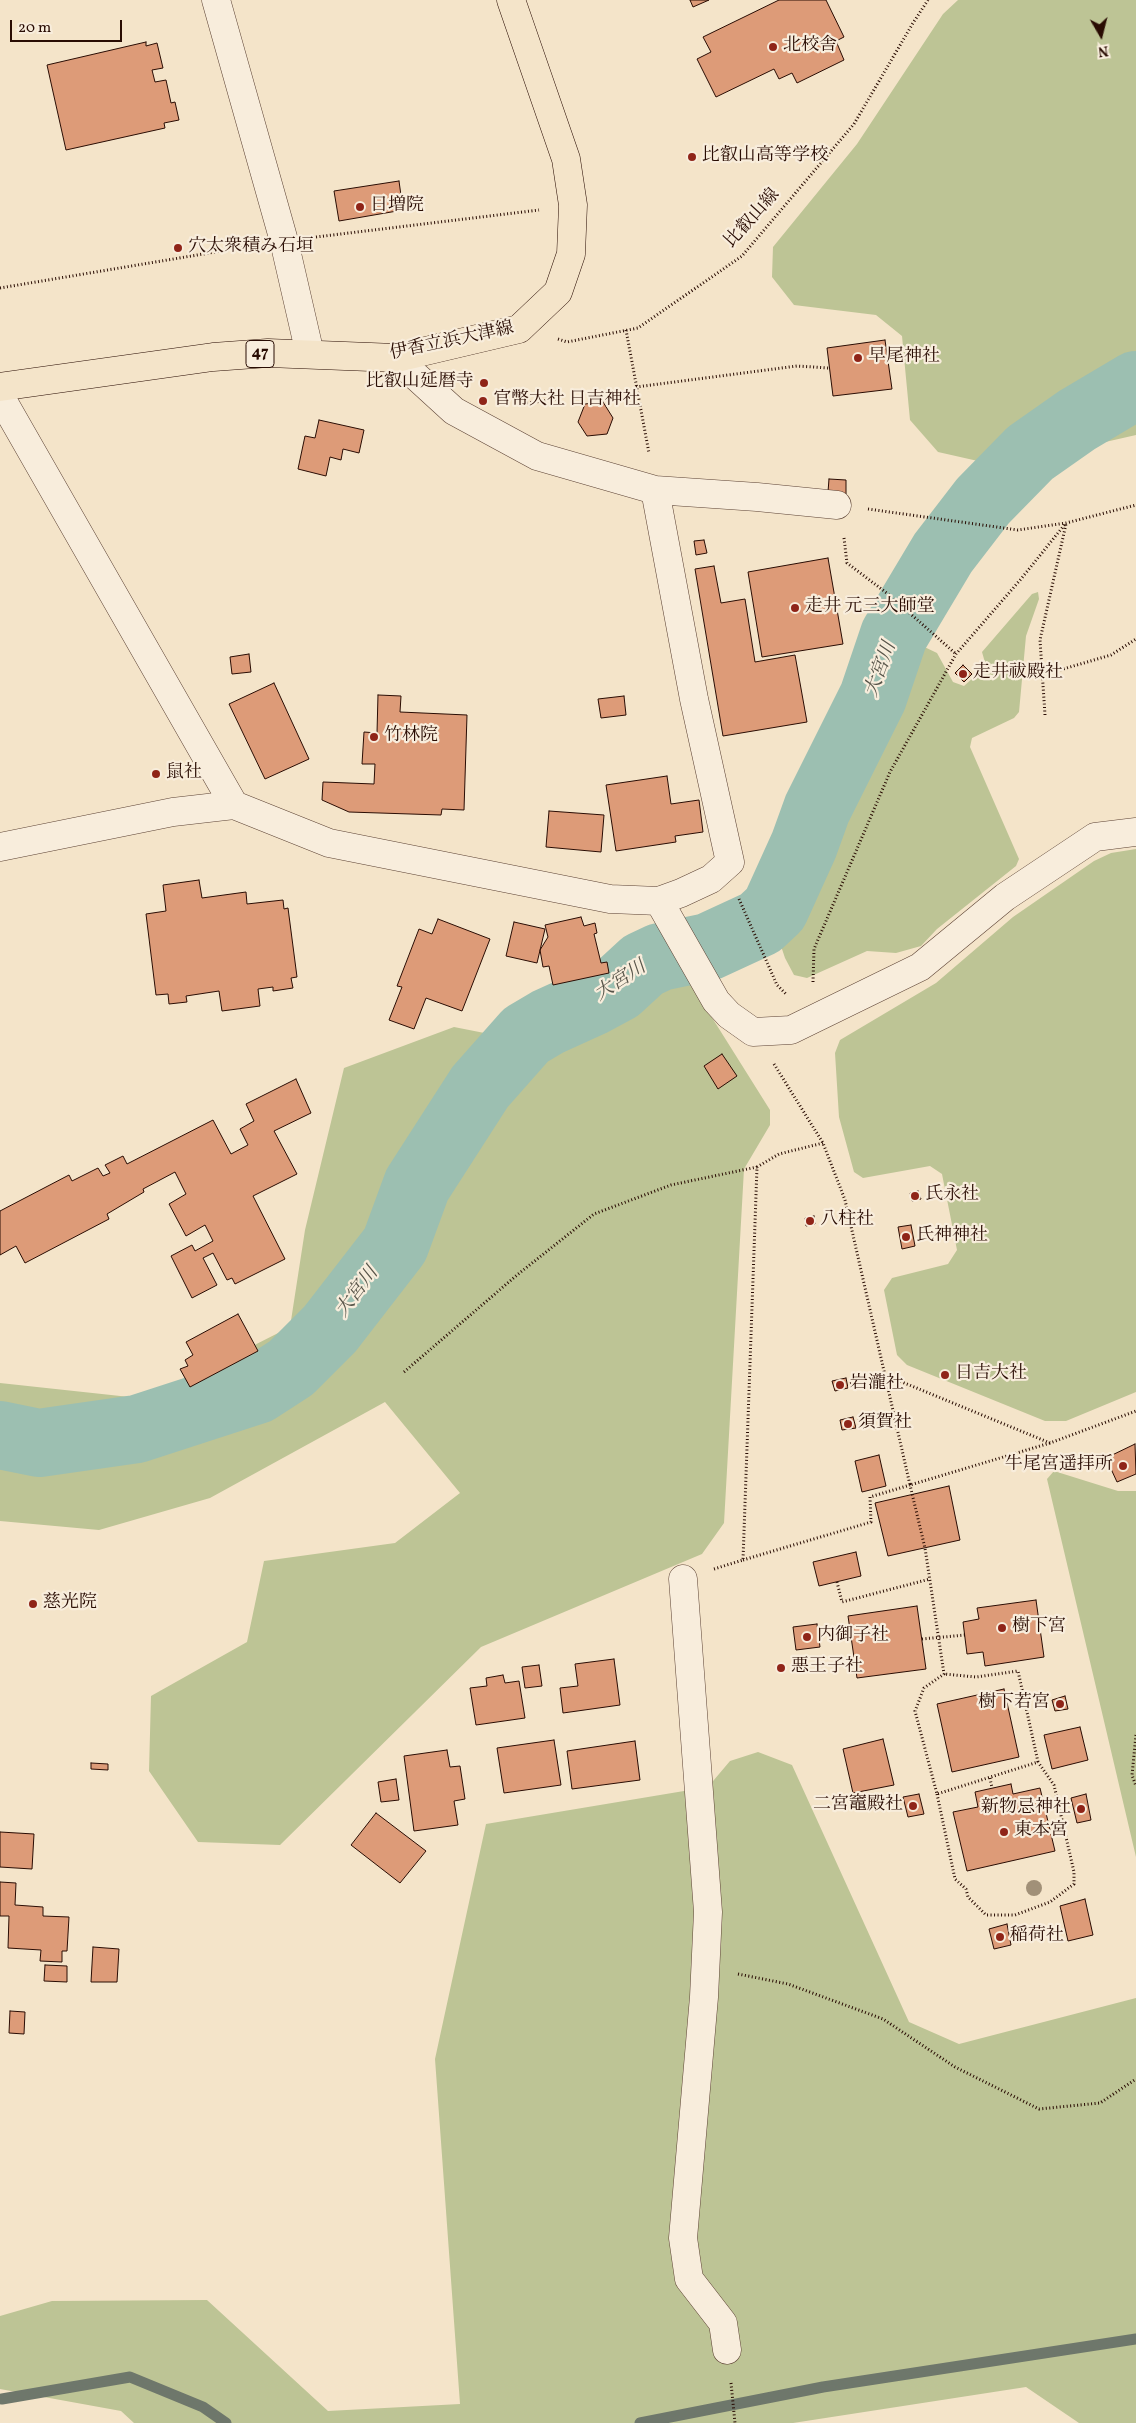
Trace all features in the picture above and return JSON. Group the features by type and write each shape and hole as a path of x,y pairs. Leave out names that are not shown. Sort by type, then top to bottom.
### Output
{"main road":[{"name":"伊香立浜大津線","path":"0,386 214,356 268,353 396,358 519,329 558,292 571,254 573,205 566,159 511,0"}],"street":[{"path":"216,0 284,241 310,354"},
{"path":"396,358 454,411 537,456 656,490 838,505"},
{"path":"0,396 234,805"},
{"path":"0,847 173,812 234,805 329,843 610,899 658,901 711,879 730,862 694,699 656,490"},
{"path":"658,901 716,1001 729,1016 754,1032 791,1030 920,967 1005,897 1095,837 1136,832"},
{"path":"683,1579 708,1912 683,2238 689,2279 723,2323 727,2350"}],"path":[{"name":"比叡山線","path":"519,329 568,342 638,328 742,256 854,124 928,0"},
{"path":"626,330 656,490"},
{"path":"636,387 797,366 829,368"},
{"path":"527,403 558,399"},
{"path":"956,654 888,594 848,563 838,505 1018,530 1066,523 1136,505"},
{"path":"813,1019 814,948 890,772 956,654 1066,523"},
{"path":"1045,715 1041,678 1040,640 1066,523"},
{"path":"1041,678 1053,672 1111,655 1136,639"},
{"path":"742,904 777,985 813,1019"},
{"path":"754,1032 823,1144 845,1200 930,1579 944,1674"},
{"path":"404,1372 517,1275 594,1214 671,1185 757,1167 779,1154 823,1144"},
{"path":"743,1560 757,1167"},
{"path":"850,1383 885,1375 1050,1443"},
{"path":"683,1579 871,1522 870,1497 1050,1443 1136,1411"},
{"path":"858,1421 894,1414"},
{"path":"837,1582 842,1602 930,1579"},
{"path":"922,1639 965,1635"},
{"path":"1018,1671 1038,1762 1054,1785 1074,1872 1074,1884 1050,1902 1015,1915 986,1915 968,1897 966,1889 955,1879 937,1794 915,1711 924,1688 944,1674 976,1677 1018,1671"},
{"path":"1136,1735 1132,1774 1136,1786"},
{"path":"937,1794 1038,1762"},
{"path":"990,1778 992,1788"},
{"path":"705,1967 788,1984 883,2019 955,2067 1039,2109 1100,2103 1136,2079"},
{"path":"727,2350 735,2423"}],"green space":[{"path":"958,0 1136,0 1136,435 1000,466 938,452 910,420 902,336 876,315 794,305 772,277 773,247 857,144 943,14"},
{"path":"1038,592 1039,599 1026,636 1019,712 1014,718 972,738 970,747 1019,859 1016,866 937,929 921,946 896,953 867,951 807,978 794,975 780,943 782,933 807,896 830,846 835,811 843,787 884,716 906,647 914,642 937,653 953,682 964,686 986,666 982,652 1032,594"},
{"path":"1136,849 1136,1392 1066,1421 1045,1421 907,1365 897,1355 884,1290 892,1278 948,1264 957,1250 942,1174 930,1166 863,1178 854,1172 839,1117 835,1053 840,1040 936,983 1013,917 1094,861 1111,853"},
{"path":"668,968 684,973 770,1110 770,1125 744,1169 724,1523 702,1554 481,1647 280,1845 198,1842 149,1771 151,1696 247,1642 264,1561 395,1543 460,1493 385,1402 210,1498 99,1530 0,1521 0,1383 148,1399 290,1327 305,1230 344,1068 454,1027 540,1044 607,1010 638,986"},
{"path":"1054,1471 1118,1491 1136,1491 1136,1857 1047,1479"},
{"path":"758,1752 792,1765 909,2022 959,2044 1136,1998 1136,2423 1079,2423 1026,2387 793,2423 134,2423 121,2411 0,2389 0,2316 52,2301 207,2300 328,2411 460,2404 435,2059 486,1824 708,1787 730,1761"}],"building":[{"path":"690,0 709,0 693,7"},
{"name":"北校舎","path":"779,0 826,0 844,37 836,41 844,60 797,83 792,73 779,79 774,69 716,97 697,59 711,52 703,37"},
{"path":"146,42 146,46 157,43 163,68 152,70 155,82 166,80 171,103 175,102 179,120 164,123 165,128 66,150 47,65"},
{"path":"399,181 403,210 339,221 334,191"},
{"name":"早尾神社","path":"885,340 892,389 833,396 827,348"},
{"path":"603,402 613,418 607,434 587,436 578,422 585,404"},
{"path":"319,420 364,430 359,453 343,449 341,460 330,457 326,476 298,469 305,436 315,438"},
{"path":"829,479 846,480 846,494 828,492"},
{"path":"704,540 707,553 696,555 694,541"},
{"name":"走井 元三大師堂","path":"828,558 843,644 762,657 748,572"},
{"path":"714,566 721,603 745,599 755,662 795,655 807,722 723,736 695,569"},
{"path":"249,654 251,672 232,674 230,657"},
{"name":"走井祓殿社","path":"963,665 972,674 964,682 955,673"},
{"path":"274,683 309,759 265,779 229,704"},
{"path":"378,695 401,696 400,712 467,715 464,810 442,809 441,815 349,812 322,800 323,782 374,784 375,764 362,764 364,732 377,733"},
{"path":"624,696 626,715 601,718 598,699"},
{"path":"667,776 671,804 699,800 703,832 675,836 676,842 616,851 606,785"},
{"path":"549,811 604,815 601,852 546,847"},
{"path":"199,880 202,898 246,892 247,904 283,900 284,909 288,908 297,977 291,978 293,988 273,991 273,987 258,989 260,1006 222,1011 219,991 186,996 187,1002 169,1004 168,994 156,995 146,914 166,911 163,885"},
{"path":"581,917 584,926 595,923 597,933 594,934 601,963 607,962 609,973 553,985 549,966 543,967 540,950 548,937 545,925"},
{"path":"438,919 490,939 462,1011 426,998 414,1029 389,1020 402,987 397,986 419,929 432,934"},
{"path":"514,922 545,929 537,963 506,956"},
{"path":"722,1054 737,1076 718,1089 704,1066"},
{"path":"296,1079 311,1113 274,1131 297,1174 253,1196 285,1259 235,1284 232,1278 227,1280 213,1253 203,1258 217,1285 192,1298 171,1256 192,1245 195,1251 213,1241 205,1225 186,1236 169,1204 186,1194 175,1172 143,1189 144,1192 107,1214 109,1219 25,1263 16,1246 0,1255 0,1211 69,1175 72,1181 98,1168 103,1176 110,1173 105,1165 123,1156 127,1164 213,1120 231,1154 248,1145 240,1129 254,1121 246,1104"},
{"name":"氏永社","path":"918,1191 921,1199 912,1201 910,1193"},
{"name":"八柱社","path":"814,1216 815,1224 806,1226 805,1218"},
{"name":"氏神神社","path":"911,1225 915,1246 902,1249 898,1227"},
{"path":"238,1314 258,1351 190,1387 180,1369 188,1366 185,1360 193,1355 186,1342"},
{"name":"岩瀧社","path":"846,1378 848,1388 835,1391 832,1381"},
{"name":"須賀社","path":"853,1417 856,1428 842,1430 840,1420"},
{"name":"牛尾宮遥拝所","path":"1135,1444 1136,1474 1117,1482 1106,1458"},
{"path":"879,1455 886,1486 862,1492 855,1461"},
{"path":"949,1486 960,1540 888,1556 875,1503"},
{"path":"856,1552 861,1576 819,1586 813,1562"},
{"name":"樹下宮","path":"1036,1600 1044,1657 985,1666 983,1652 967,1654 963,1622 979,1619 977,1608"},
{"path":"917,1606 926,1669 857,1678 848,1616"},
{"name":"内御子社","path":"817,1624 820,1647 796,1650 793,1627"},
{"path":"614,1659 620,1705 563,1713 560,1688 578,1686 575,1664"},
{"path":"539,1665 542,1686 525,1688 522,1667"},
{"path":"503,1675 505,1683 519,1681 525,1718 476,1725 470,1688 487,1686 486,1678"},
{"path":"1004,1689 1019,1757 952,1772 937,1704"},
{"name":"樹下若宮","path":"1065,1696 1068,1709 1055,1711 1052,1700"},
{"path":"1080,1727 1088,1760 1052,1769 1044,1735"},
{"path":"883,1739 894,1785 853,1793 843,1749"},
{"path":"554,1740 561,1785 504,1793 497,1748"},
{"path":"635,1741 640,1780 572,1789 567,1751"},
{"path":"447,1750 450,1767 460,1766 465,1799 454,1801 458,1825 414,1831 404,1756"},
{"path":"91,1763 108,1764 108,1770 91,1769"},
{"path":"396,1779 399,1800 381,1802 378,1782"},
{"name":"東本宮","path":"1011,1784 1013,1794 1040,1788 1055,1851 967,1871 953,1812 978,1807 975,1792"},
{"name":"二宮竈殿社","path":"919,1794 924,1814 908,1817 903,1797"},
{"name":"新物忌神社","path":"1086,1794 1091,1820 1077,1823 1071,1798"},
{"path":"376,1813 426,1851 400,1883 351,1845"},
{"path":"0,1832 34,1834 32,1869 0,1867"},
{"path":"0,1882 16,1883 15,1905 43,1907 43,1916 69,1917 67,1951 62,1951 62,1962 40,1961 41,1950 8,1948 9,1916 0,1916"},
{"path":"1085,1899 1093,1935 1068,1941 1060,1906"},
{"name":"稲荷社","path":"1007,1924 1011,1945 994,1949 989,1929"},
{"path":"93,1947 119,1949 117,1982 91,1982"},
{"path":"45,1965 67,1966 67,1982 44,1981"},
{"path":"10,2011 25,2012 24,2034 9,2033"}],"waterway":[{"name":"大宮川","path":"0,1435 39,1443 137,1429 257,1390 291,1368 330,1329 395,1245 417,1185 480,1087 526,1035 548,1022 618,988 643,965 660,957 708,947 760,923 775,909 804,845 817,809 873,697 894,635 943,553 983,501 1030,453 1077,420 1136,385"},
{"path":"640,2423 823,2387 1136,2339"},
{"path":"2,2399 130,2377 203,2407 226,2423"}],"place":[{"name":"北校舎","path":"773,47"},
{"name":"比叡山高等学校","path":"692,157"},
{"name":"日増院","path":"360,207"},
{"name":"穴太衆積み石垣","path":"178,248"},
{"name":"早尾神社","path":"858,358"},
{"name":"比叡山延暦寺","path":"484,383"},
{"name":"官幣大社 日吉神社","path":"483,401"},
{"name":"走井 元三大師堂","path":"795,608"},
{"name":"走井祓殿社","path":"963,674"},
{"name":"竹林院","path":"374,737"},
{"name":"鼠社","path":"156,774"},
{"name":"氏永社","path":"915,1196"},
{"name":"八柱社","path":"810,1221"},
{"name":"氏神神社","path":"906,1237"},
{"name":"日吉大社","path":"945,1375"},
{"name":"岩瀧社","path":"840,1385"},
{"name":"須賀社","path":"848,1424"},
{"name":"牛尾宮遥拝所","path":"1123,1466"},
{"name":"慈光院","path":"33,1604"},
{"name":"樹下宮","path":"1002,1628"},
{"name":"内御子社","path":"807,1637"},
{"name":"悪王子社","path":"781,1668"},
{"name":"樹下若宮","path":"1060,1704"},
{"name":"二宮竈殿社","path":"913,1806"},
{"name":"新物忌神社","path":"1081,1809"},
{"name":"東本宮","path":"1004,1832"},
{"name":"稲荷社","path":"1000,1937"}]}
